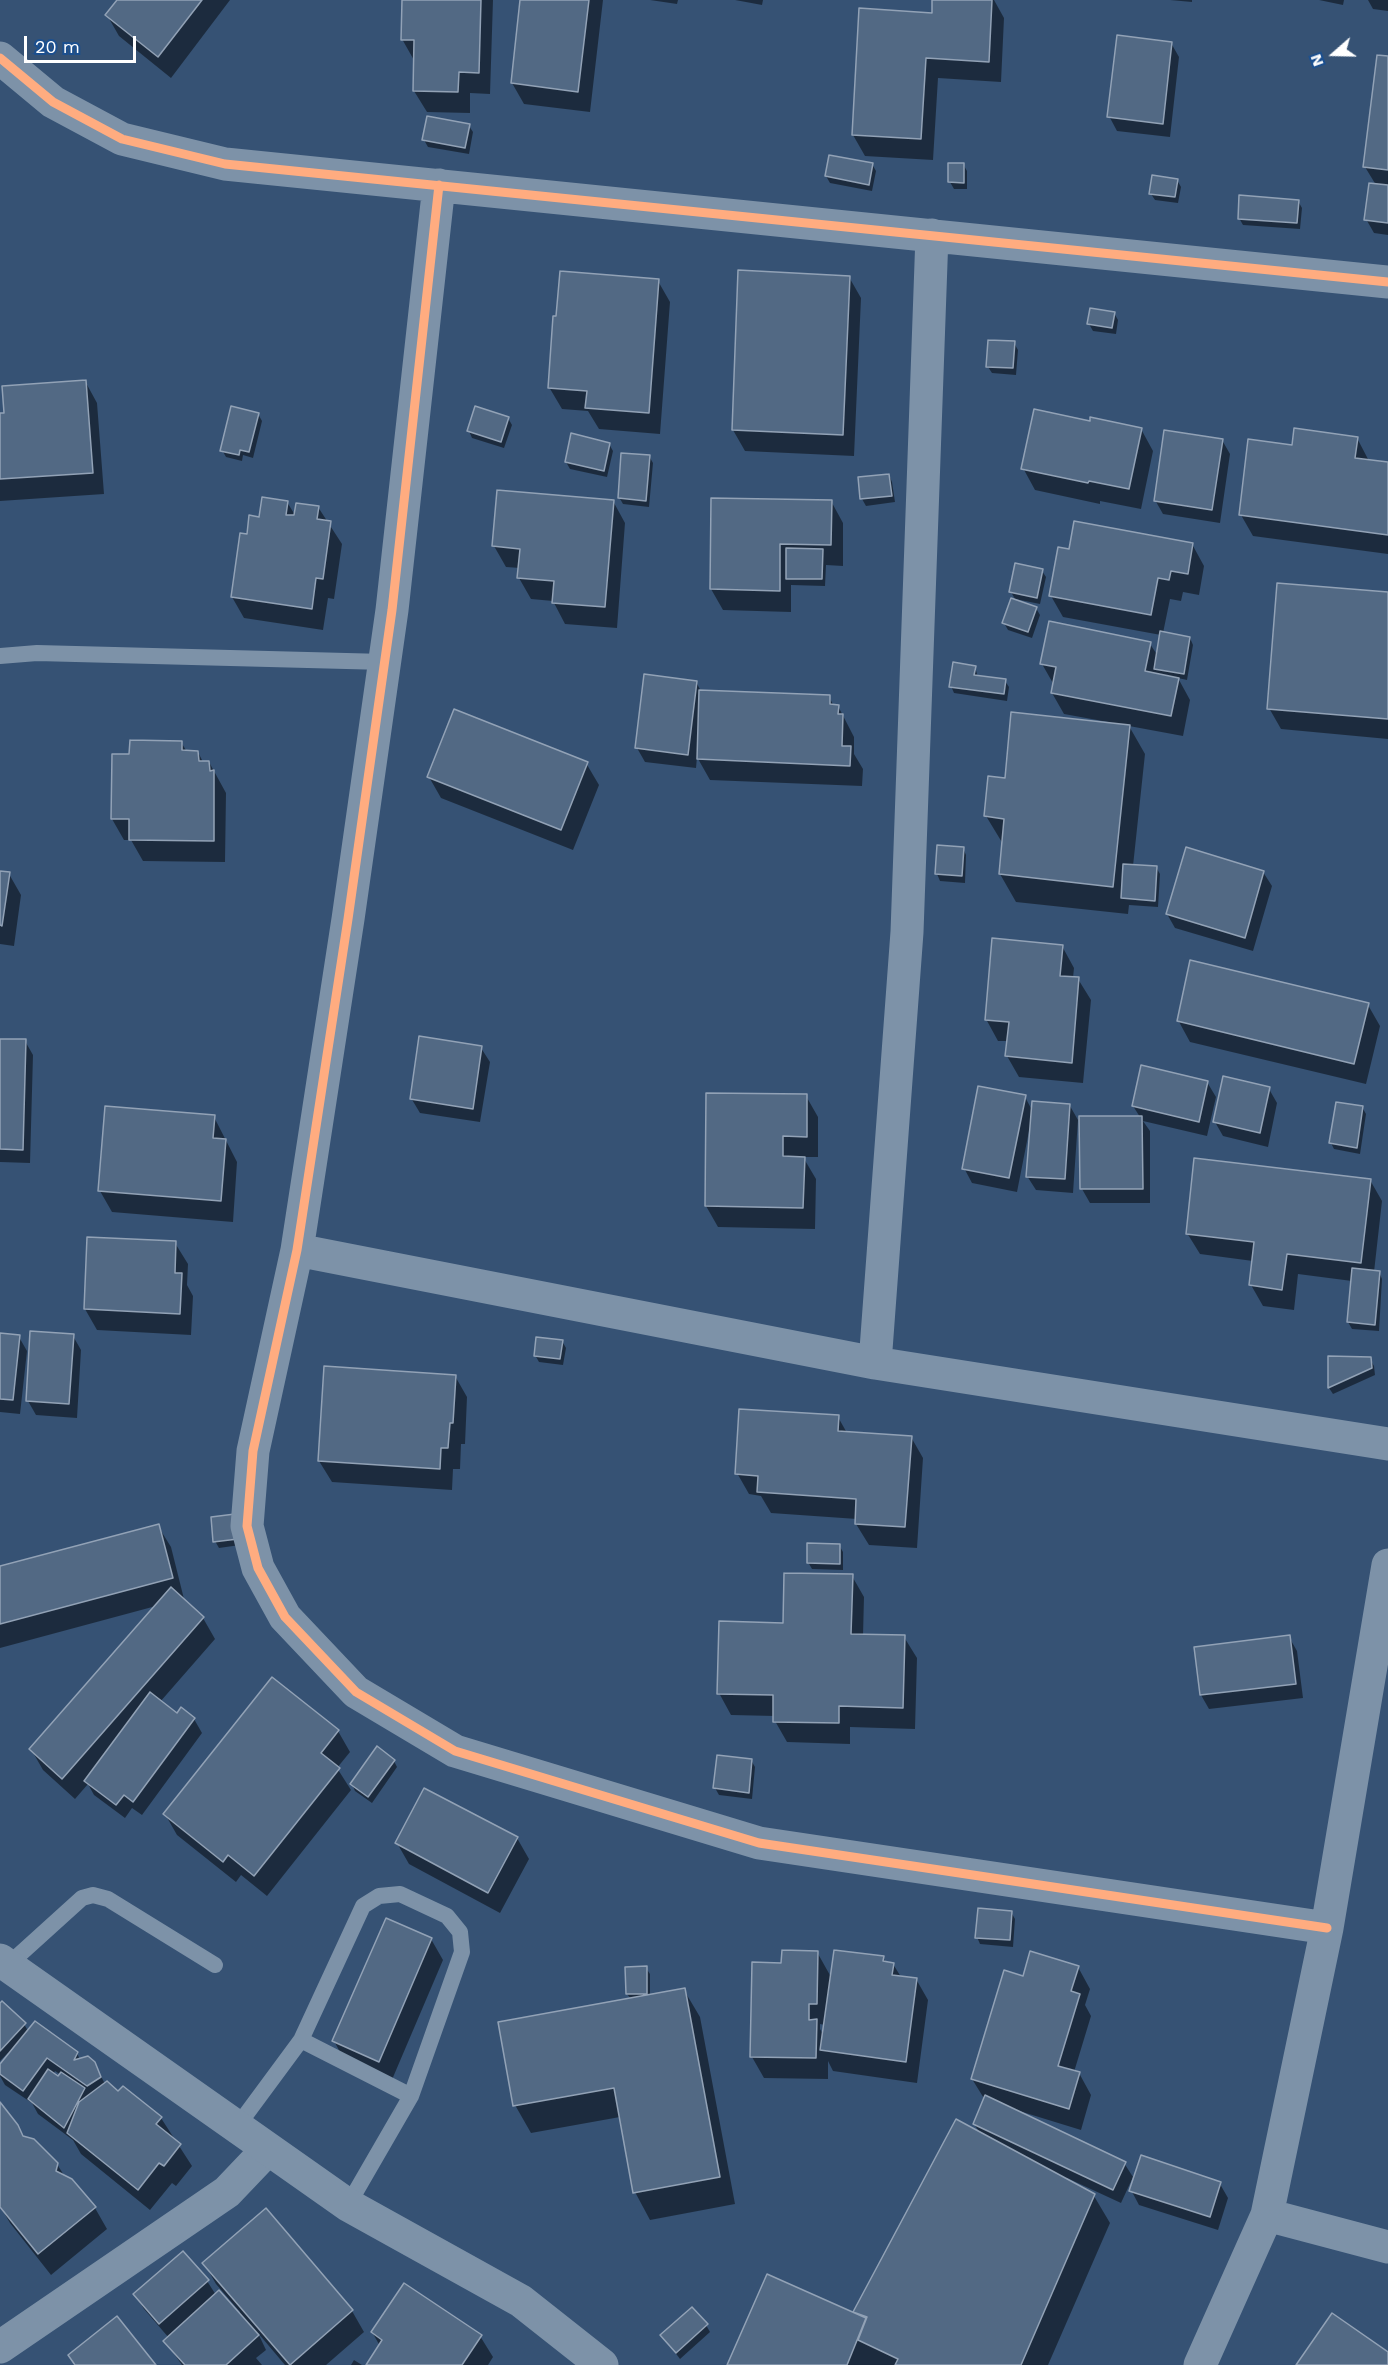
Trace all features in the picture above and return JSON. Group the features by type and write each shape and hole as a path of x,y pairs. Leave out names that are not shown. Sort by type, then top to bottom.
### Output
{"street":[{"path":"0,58 53,102 122,139 225,164 1388,282"},
{"path":"439,185 385,662 297,1250 253,1451 247,1526 258,1568 285,1617 356,1692 455,1751 759,1843 1327,1928"},
{"path":"875,1362 907,932 932,235"},
{"path":"297,1250 875,1362 1388,1444"},
{"path":"1200,2365 1267,2215 1327,1928 1388,1565"},
{"path":"4,1962 267,2150 348,2205 521,2301 602,2365"},
{"path":"16,2365 0,2347 227,2192 267,2150"},
{"path":"1267,2215 1388,2247"}],"lane":[{"path":"0,656 37,653 385,662"},
{"path":"236,2128 301,2040 363,1906 379,1896 400,1894 447,1916 460,1932 462,1952 411,2096 348,2205"},
{"path":"4,1962 82,1898 93,1895 108,1899 215,1965"},
{"path":"301,2040 411,2096"}],"building":[{"path":"117,0 202,0 158,57 105,15"},
{"path":"402,0 481,0 479,73 459,72 458,92 413,91 414,40 401,40"},
{"path":"520,0 589,0 578,92 511,83"},
{"path":"932,0 992,0 989,62 926,58 921,139 852,135 859,8 932,13"},
{"path":"1117,35 1172,42 1163,124 1107,117"},
{"path":"1377,55 1388,56 1388,170 1363,167"},
{"path":"427,116 470,124 465,148 422,140"},
{"path":"829,155 873,163 869,185 825,176"},
{"path":"948,163 964,163 964,183 948,182"},
{"path":"1152,175 1178,179 1175,197 1149,194"},
{"path":"1369,183 1388,185 1388,223 1364,220"},
{"path":"1239,195 1299,200 1297,223 1238,219"},
{"path":"738,270 850,276 843,435 732,430"},
{"path":"560,271 659,279 649,413 585,408 587,391 548,388 553,316 556,316"},
{"path":"1090,308 1115,312 1112,328 1087,324"},
{"path":"988,340 1015,341 1013,368 986,367"},
{"path":"86,380 93,473 0,479 0,413 4,413 2,386"},
{"path":"231,406 259,413 249,452 240,450 239,455 220,451"},
{"path":"475,406 509,417 501,442 467,431"},
{"path":"1034,409 1090,421 1090,417 1142,428 1129,489 1021,469"},
{"path":"1294,428 1358,437 1355,458 1388,462 1388,535 1239,515 1248,439 1292,445"},
{"path":"1164,430 1223,439 1212,510 1154,501"},
{"path":"571,433 610,443 604,471 565,462"},
{"path":"621,453 650,455 646,501 618,498"},
{"path":"889,474 892,496 860,499 858,477"},
{"path":"497,490 614,500 605,607 552,603 554,581 517,578 520,549 492,546"},
{"path":"262,497 288,501 286,515 294,515 296,503 319,506 317,519 331,521 323,579 316,578 312,609 231,597 240,533 247,534 249,515 259,517"},
{"path":"711,498 832,500 831,545 780,544 780,591 710,589"},
{"path":"1074,521 1193,543 1188,574 1171,571 1169,580 1158,578 1151,615 1049,596 1058,547 1069,549"},
{"path":"786,548 823,549 822,579 786,579"},
{"path":"1015,563 1043,569 1037,598 1009,592"},
{"path":"1277,583 1388,592 1388,719 1267,709"},
{"path":"1011,598 1037,607 1028,632 1002,623"},
{"path":"1049,621 1151,642 1145,671 1179,678 1171,716 1051,693 1056,667 1040,664"},
{"path":"1160,631 1190,637 1184,674 1154,669"},
{"path":"953,662 976,666 974,675 1006,679 1004,694 949,687"},
{"path":"644,674 697,681 688,755 635,748"},
{"path":"699,690 830,695 830,704 839,705 838,714 843,714 842,746 851,746 850,766 697,759"},
{"path":"454,709 588,762 561,830 427,777"},
{"path":"1011,712 1130,725 1113,887 999,874 1004,819 984,816 988,776 1005,778"},
{"path":"130,740 182,741 182,750 198,751 199,761 209,761 210,771 214,770 214,841 129,840 129,819 111,819 112,754 129,754"},
{"path":"937,845 964,847 962,876 935,874"},
{"path":"1186,847 1264,871 1245,938 1166,914"},
{"path":"1123,864 1157,866 1155,901 1121,898"},
{"path":"0,871 10,872 2,926 0,925"},
{"path":"992,938 1063,945 1060,976 1079,977 1072,1063 1005,1056 1009,1022 985,1020"},
{"path":"1190,960 1369,1003 1354,1064 1177,1021"},
{"path":"419,1036 482,1046 473,1109 410,1099"},
{"path":"0,1039 26,1039 23,1150 0,1149"},
{"path":"1141,1065 1208,1081 1199,1122 1132,1106"},
{"path":"1223,1076 1270,1087 1260,1133 1213,1122"},
{"path":"978,1086 1026,1095 1009,1178 962,1169"},
{"path":"706,1093 807,1094 807,1137 783,1136 783,1156 805,1157 803,1208 705,1206"},
{"path":"1032,1101 1070,1104 1065,1179 1026,1177"},
{"path":"1336,1102 1363,1106 1357,1148 1329,1143"},
{"path":"105,1106 215,1115 213,1138 226,1139 221,1201 98,1191"},
{"path":"1079,1116 1142,1116 1143,1189 1080,1189"},
{"path":"1194,1158 1371,1179 1361,1263 1287,1254 1282,1290 1249,1285 1254,1242 1186,1234"},
{"path":"87,1237 176,1241 175,1273 182,1273 180,1314 84,1309"},
{"path":"1352,1268 1380,1271 1375,1325 1347,1322"},
{"path":"30,1331 74,1334 69,1404 26,1401"},
{"path":"0,1333 20,1335 13,1400 0,1399"},
{"path":"536,1337 563,1340 560,1359 534,1356"},
{"path":"1328,1356 1371,1357 1372,1368 1328,1388"},
{"path":"324,1366 456,1375 453,1423 450,1423 448,1448 441,1448 440,1469 318,1461"},
{"path":"739,1409 839,1415 838,1431 912,1436 905,1527 855,1524 856,1499 757,1492 758,1476 735,1474"},
{"path":"235,1514 238,1539 213,1542 211,1517"},
{"path":"159,1524 173,1578 0,1624 0,1566"},
{"path":"807,1543 840,1544 840,1564 807,1563"},
{"path":"784,1573 853,1574 851,1634 905,1635 903,1708 839,1706 839,1723 773,1722 773,1695 717,1694 719,1621 783,1623"},
{"path":"171,1587 204,1617 62,1779 29,1749"},
{"path":"1290,1635 1296,1684 1200,1695 1194,1647"},
{"path":"272,1677 339,1730 321,1753 340,1768 254,1876 228,1855 223,1862 163,1814"},
{"path":"150,1692 177,1713 181,1707 195,1718 133,1802 124,1795 116,1805 84,1781"},
{"path":"377,1746 395,1760 368,1797 350,1784"},
{"path":"717,1755 752,1759 749,1793 713,1788"},
{"path":"424,1788 518,1837 488,1893 395,1843"},
{"path":"978,1908 1012,1911 1010,1940 975,1938"},
{"path":"386,1918 432,1938 379,2062 332,2041"},
{"path":"782,1950 818,1951 817,2004 809,2004 809,2020 817,2019 816,2058 750,2057 752,1962 781,1963"},
{"path":"834,1950 884,1956 883,1961 894,1963 892,1975 917,1978 906,2062 820,2050"},
{"path":"1030,1951 1079,1966 1071,1991 1080,1994 1058,2066 1080,2072 1069,2109 971,2079 1004,1970 1023,1976"},
{"path":"647,1966 647,1994 626,1994 625,1967"},
{"path":"685,1988 720,2177 633,2193 614,2088 513,2106 498,2022"},
{"path":"2,2001 26,2023 0,2051 0,2003"},
{"path":"35,2021 78,2052 74,2060 88,2056 95,2062 101,2077 87,2086 47,2058 23,2091 0,2074 0,2064"},
{"path":"48,2069 58,2076 61,2072 85,2088 64,2128 28,2099"},
{"path":"107,2081 118,2091 123,2086 162,2117 156,2124 181,2144 164,2166 159,2163 138,2190 67,2133 79,2102"},
{"path":"985,2095 1126,2162 1113,2190 973,2124"},
{"path":"0,2102 18,2125 23,2136 34,2139 58,2163 56,2171 72,2179 96,2207 38,2254 0,2207"},
{"path":"956,2119 1095,2194 1021,2365 895,2365 898,2359 858,2340 867,2317 853,2312"},
{"path":"1141,2155 1221,2182 1210,2217 1129,2191"},
{"path":"266,2208 353,2310 290,2365 202,2263"},
{"path":"183,2251 209,2280 159,2324 133,2294"},
{"path":"767,2274 866,2318 847,2365 727,2365"},
{"path":"404,2283 482,2335 462,2365 366,2365 382,2340 371,2332"},
{"path":"219,2290 259,2335 226,2365 185,2365 163,2341"},
{"path":"692,2307 708,2324 676,2353 660,2335"},
{"path":"1332,2313 1388,2352 1388,2365 1296,2365"},
{"path":"117,2316 156,2365 75,2365 68,2355"}],"cycle path":[{"path":"0,58 53,102 122,139 225,164 1388,282"},
{"path":"439,185 392,610 348,919 297,1250 253,1451 247,1526 258,1568 285,1617 356,1692 455,1751 759,1843 1327,1928"}]}
